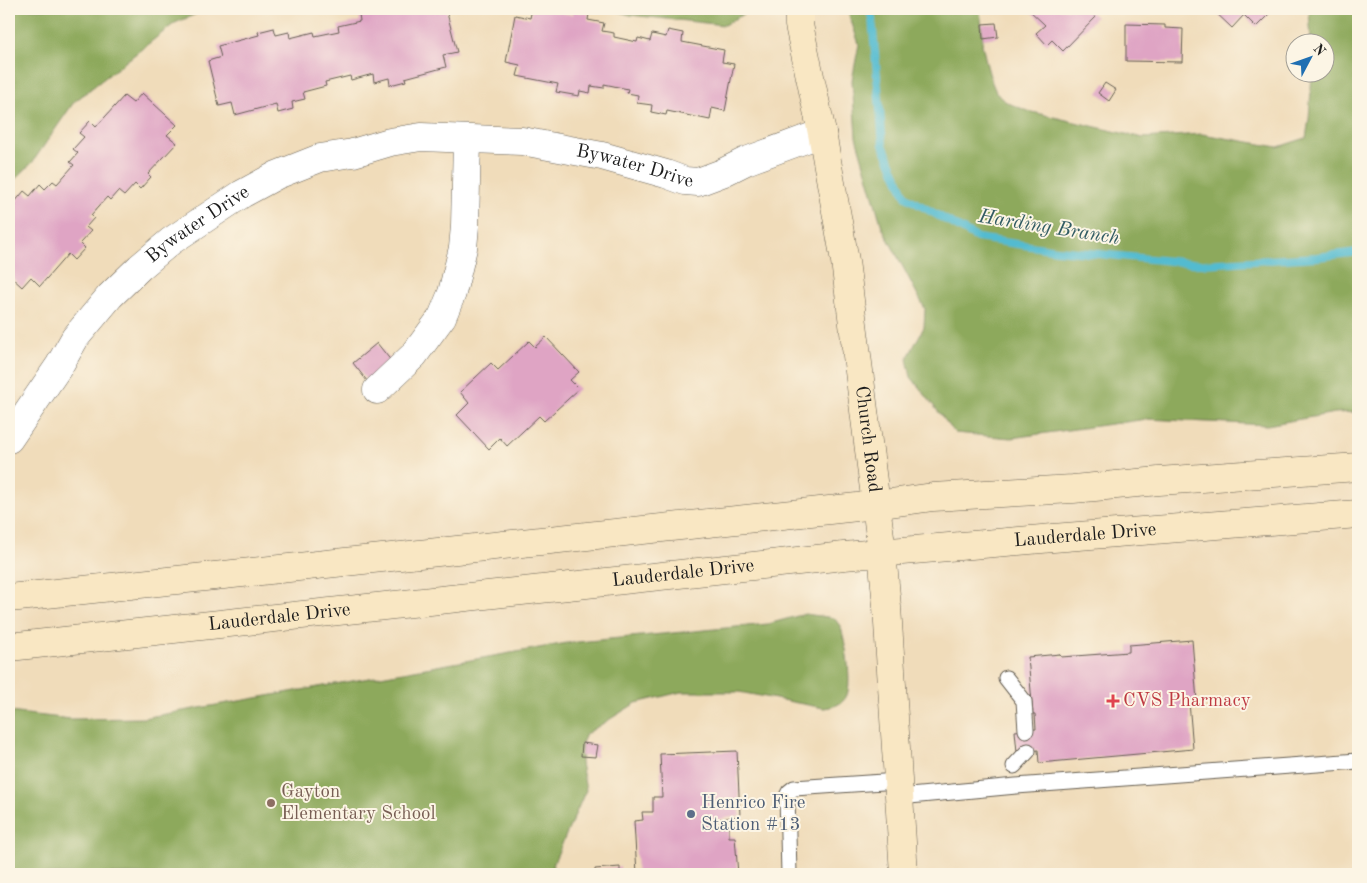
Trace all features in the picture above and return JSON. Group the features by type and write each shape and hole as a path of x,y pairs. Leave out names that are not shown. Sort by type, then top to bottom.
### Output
{"main road":[{"name":"Church Road","path":"799,9 800,25 845,261 882,552 904,874"},
{"path":"9,598 933,497 1073,489 1358,467"},
{"name":"Lauderdale Drive","path":"9,647 882,552 1358,514"}],"street":[{"name":"Bywater Drive","path":"9,439 59,366 75,338 110,296 140,267 171,241 234,199 277,175 320,158 353,152 390,142 421,138 522,141 602,156 685,181 698,182 746,161 822,133"},
{"path":"377,390 414,355 442,317 452,293 463,248 466,226 468,140"}],"lane":[{"path":"1006,678 1024,701 1026,730"},
{"path":"1014,766 1028,751"},
{"path":"789,874 787,796 794,788 898,789 1016,786 1358,760"}],"green space":[{"path":"9,9 208,9 175,23 74,102 32,163 9,185"},
{"path":"610,9 752,9 724,25 630,15"},
{"path":"847,9 980,9 982,44 993,86 999,96 1013,105 1028,111 1143,138 1202,134 1278,147 1306,138 1311,82 1334,82 1334,32 1310,32 1309,9 1358,9 1358,412 1335,413 1267,425 1147,419 1011,438 955,433 911,377 907,359 924,327 925,309 882,227 856,137 852,80 859,44"},
{"name":"Gayton Elementary School","path":"805,614 834,618 841,627 849,672 847,695 843,701 834,706 824,708 739,692 681,692 636,703 586,734 582,743 581,763 586,790 554,862 551,874 9,874 9,712 71,719 143,718 567,643 768,624"}],"building":[{"path":"373,9 446,9 457,52 443,55 446,67 405,78 406,81 390,85 389,78 374,82 373,74 351,80 350,76 325,82 326,86 303,92 305,99 292,102 293,109 278,113 276,104 235,115 232,103 219,106 208,61 221,57 218,46 259,35 258,32 274,28 276,35 289,32 290,38 314,32 315,36 339,31 338,26 360,21 359,14 373,11"},
{"path":"532,9 573,15 573,11 589,14 588,20 604,23 602,31 614,33 614,37 637,42 638,38 650,41 652,34 666,37 668,30 683,33 682,42 724,50 722,62 734,64 725,111 712,108 710,120 667,111 666,115 651,112 652,105 637,103 638,95 627,93 628,89 604,84 604,88 591,86 590,93 580,91 579,96 556,92 558,84 517,76 520,65 506,62 515,15 530,18"},
{"path":"1028,9 1087,9 1096,17 1063,51 1052,40 1047,45 1036,33 1045,25"},
{"path":"1212,9 1265,9 1270,13 1256,27 1244,15 1232,28"},
{"path":"996,23 998,37 983,39 982,24"},
{"path":"1126,24 1165,25 1165,28 1183,29 1182,62 1126,61"},
{"path":"1105,83 1116,90 1109,101 1098,93"},
{"path":"142,93 177,125 167,135 177,143 148,174 151,177 140,189 135,184 124,196 118,191 110,200 107,197 91,215 94,218 86,227 91,231 80,243 85,248 74,260 68,254 40,286 31,277 22,287 9,275 9,213 16,205 14,203 24,191 30,196 40,184 45,189 53,181 57,184 74,165 70,162 78,153 73,149 84,137 79,133 90,121 96,127 124,96 133,103"},
{"path":"546,337 579,372 570,380 579,389 544,421 539,416 507,446 500,438 489,449 457,415 469,403 460,392 491,363 498,370 529,341 535,347"},
{"path":"377,343 396,367 371,386 353,363"},
{"name":"CVS Pharmacy","path":"1192,640 1197,701 1189,702 1193,749 1039,763 1038,750 1017,752 1015,731 1036,729 1028,657 1060,654 1061,657 1129,652 1129,645"},
{"path":"582,743 598,745 596,757 581,756"},
{"name":"Henrico Fire Station #13","path":"737,751 740,816 714,820 714,827 729,827 729,837 735,837 738,874 637,874 634,821 643,820 642,812 653,812 653,797 662,797 660,754"},
{"path":"620,867 620,874 595,874 595,869"}],"waterway":[{"name":"Harding Branch","path":"869,9 872,18 883,145 906,197 977,238 1057,250 1202,264 1317,257 1358,252"}],"place":[{"name":"CVS Pharmacy","path":"1113,701"},
{"name":"Gayton Elementary School","path":"271,803"},
{"name":"Henrico Fire Station #13","path":"691,814"}]}
